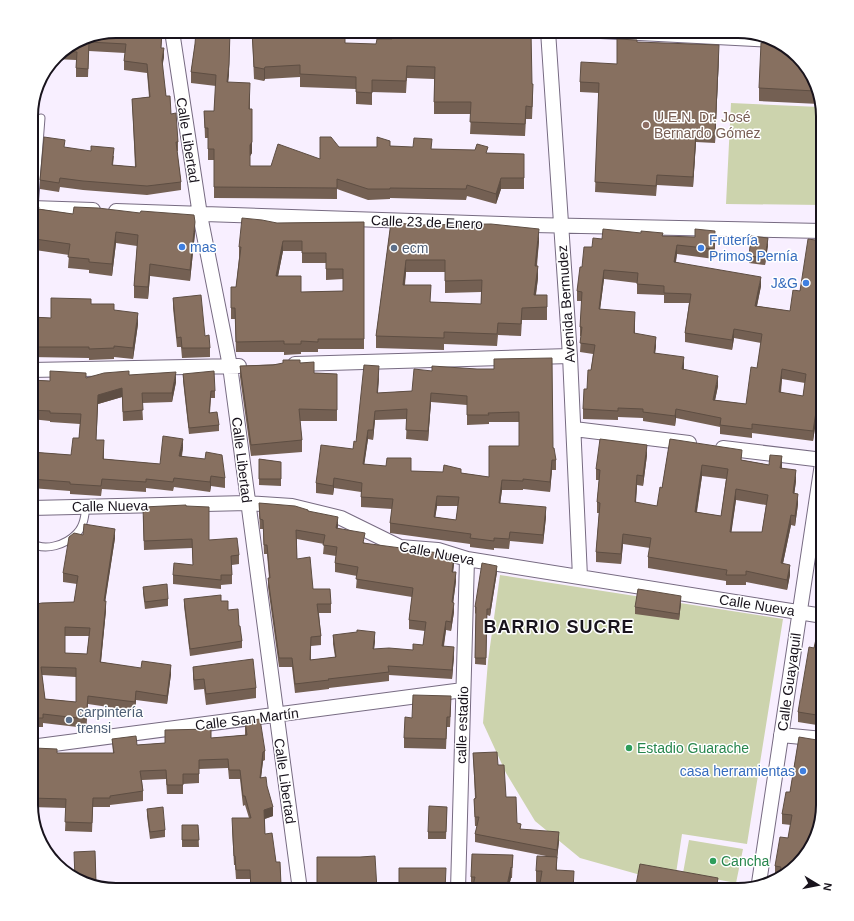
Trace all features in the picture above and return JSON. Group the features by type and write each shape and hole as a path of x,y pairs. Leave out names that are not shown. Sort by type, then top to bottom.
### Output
{"street":[{"name":"Calle Libertad","path":"173,38 200,215 230,366 299,883"},
{"name":"Avenida Bermudez","path":"548,38 570,356 580,577"},
{"name":"Calle 23 de Enero","path":"38,208 200,215 561,226 816,231"},
{"path":"285,364 570,356"},
{"path":"38,370 254,365"},
{"path":"574,429 816,459"},
{"name":"Calle Nueva","path":"38,508 248,502 292,506 341,518 400,547 438,550 467,560 816,615"},
{"name":"Calle Guayaquil","path":"759,880 816,504"},
{"name":"calle estadio","path":"458,883 467,560"},
{"name":"Calle San Martín","path":"38,746 463,690"},
{"path":"781,734 816,738"}],"lane":[{"path":"38,152 41,118"},
{"path":"38,546 48,547 66,543 78,532 85,519 86,506"}],"green space":[{"path":"731,103 816,107 816,205 726,204"},
{"name":"Estadio Guarache","path":"500,575 783,619 747,844 682,834 675,880 637,874 580,858 535,821 506,773 483,723 488,661"},
{"name":"Cancha","path":"689,840 743,849 736,883 683,873"}],"building":[{"path":"116,38 162,38 161,48 164,48 162,60 166,96 170,96 171,114 176,113 178,142 176,142 181,182 147,186 60,178 59,183 40,180 44,137 65,140 64,147 91,151 91,146 114,148 112,165 136,167 132,99 150,97 147,64 124,61 126,44 91,42"},
{"path":"195,38 230,38 227,82 250,83 249,109 252,109 252,142 250,145 250,166 271,166 278,144 320,159 320,137 331,137 339,147 377,147 377,137 390,141 390,146 413,147 414,138 432,139 431,149 475,150 477,144 488,147 486,153 524,154 524,178 501,178 496,194 467,185 466,189 368,189 337,179 337,188 214,187 214,149 208,149 208,128 205,128 204,111 214,111 216,75 191,72"},
{"path":"252,38 345,38 345,43 376,44 377,39 392,38 531,38 533,84 532,107 526,106 525,124 470,122 471,102 434,102 435,67 407,66 406,81 372,80 372,93 356,92 356,77 300,74 300,65 265,67 264,69 254,67"},
{"path":"617,39 637,40 637,42 719,45 715,133 696,132 693,177 657,175 656,186 595,182 599,83 580,82 581,62 617,64"},
{"path":"89,43 88,69 76,68 77,52 72,52"},
{"path":"761,43 766,43 786,54 800,68 812,91 759,88"},
{"path":"74,207 140,213 141,211 194,215 195,222 190,270 150,264 148,287 134,286 138,235 116,232 112,264 89,262 89,259 68,257 70,244 38,239 38,209 73,214"},
{"path":"242,218 277,223 364,222 364,339 318,339 318,342 301,341 301,344 284,344 284,341 236,342 235,308 231,308 231,287 236,287 241,247 239,247","holes":["283,241 302,241 302,253 326,253 326,269 343,269 343,291 301,292 301,276 276,276"]},
{"path":"391,222 415,225 491,224 539,229 535,266 538,266 534,295 547,295 547,307 522,308 521,324 498,323 497,334 444,332 444,338 376,336","holes":["406,260 445,260 445,281 482,280 481,304 430,302 431,285 403,285"]},
{"path":"603,229 641,233 641,231 663,233 662,236 695,237 695,229 715,231 714,249 677,245 674,262 761,277 755,306 790,311 793,290 800,291 808,239 816,240 816,412 813,431 752,424 752,429 720,425 721,418 676,409 675,416 643,412 643,409 618,408 618,411 583,409 584,389 587,389 588,370 591,370 595,345 580,343 582,327 580,327 582,292 577,291 584,247 592,247 593,238 602,239","holes":["604,270 638,273 637,284 664,286 664,293 691,294 685,333 732,340 734,329 762,334 757,368 751,367 746,404 713,400 718,376 682,369 684,357 654,353 656,337 634,333 635,312 599,309","782,369 806,374 803,396 779,392"]},
{"path":"751,236 768,238 765,258 749,256"},
{"path":"201,295 205,336 209,335 210,348 182,348 181,337 177,338 173,298"},
{"path":"51,298 91,299 91,304 114,304 114,310 138,313 133,348 114,346 114,348 89,349 89,347 38,347 38,317 51,318"},
{"path":"552,358 553,448 556,460 552,460 550,482 523,479 523,481 502,480 499,503 546,507 543,535 510,532 509,539 494,538 494,541 470,538 471,534 390,523 393,499 361,497 362,483 334,478 333,486 316,483 321,445 353,449 354,441 356,442 364,365 379,366 377,393 412,391 414,369 432,371 432,366 494,369 494,359","holes":["431,393 467,396 467,415 489,415 488,413 519,412 519,446 489,446 489,477 461,473 461,469 444,465 443,472 411,471 411,458 387,458 386,466 363,464 368,430 373,430 375,411 407,409 406,430 428,431","437,496 459,497 456,520 434,517"]},
{"path":"283,360 300,360 300,363 314,362 314,373 337,374 337,410 299,409 302,440 251,445 240,366 273,365 283,363"},
{"path":"50,371 86,373 86,378 104,373 129,371 129,375 176,372 172,393 142,393 143,410 123,412 122,388 98,395 96,440 104,440 103,459 160,464 163,436 183,439 179,456 205,459 206,452 222,455 225,478 211,476 210,482 174,478 173,482 146,479 146,482 102,479 101,486 38,480 38,453 71,455 73,438 79,438 81,414 50,413 50,411 38,410 38,380 50,381"},
{"path":"214,371 215,391 211,391 209,413 217,412 219,425 189,428 183,374"},
{"path":"600,439 647,445 643,476 637,475 635,502 657,506 660,487 662,488 670,439 742,450 741,460 769,465 770,455 782,456 780,468 796,470 793,493 798,494 795,516 791,515 781,563 790,565 787,580 746,571 746,575 726,575 727,570 648,557 651,538 623,534 621,554 596,552 600,503 597,502 600,470 596,469","holes":["702,465 728,469 721,516 695,512","736,489 768,495 762,532 730,532"]},
{"path":"259,459 281,462 281,479 259,479"},
{"path":"259,503 295,506 308,511 338,517 336,528 365,533 363,543 454,555 452,572 456,572 452,602 454,603 451,622 446,621 442,646 454,647 452,670 388,666 389,672 295,684 292,658 279,658 268,578 270,578 267,545 264,545 263,520 260,519","holes":["296,530 325,535 323,545 337,547 335,563 358,567 356,579 413,588 409,620 426,622 423,645 413,644 413,650 389,648 373,649 375,632 357,630 357,632 333,635 336,657 310,660 311,637 321,636 317,604 331,604 330,589 313,589 310,557 297,559"]},
{"path":"186,505 209,507 209,540 237,538 239,555 231,556 232,575 221,575 221,580 173,575 174,563 193,565 192,539 144,541 143,507"},
{"path":"84,524 115,529 104,601 106,601 100,662 141,668 142,661 171,665 167,696 136,691 135,702 88,696 86,719 43,714 43,718 38,718 38,604 74,602 78,576 63,573 69,537 74,533 83,535","holes":["65,627 90,628 87,654 65,653","41,667 76,668 76,702 45,699"]},
{"path":"482,563 497,566 490,609 487,609 486,658 475,658 475,607"},
{"path":"167,584 168,599 145,602 143,587"},
{"path":"638,589 681,596 679,614 635,607"},
{"path":"221,595 221,601 228,601 228,610 238,609 242,641 190,649 184,599"},
{"path":"816,639 816,715 798,712 809,647 814,648"},
{"path":"253,659 256,688 206,694 204,679 194,680 193,667"},
{"path":"413,695 451,696 450,717 447,717 446,739 404,738 405,717 412,718"},
{"path":"260,719 265,751 263,752 260,778 266,777 273,807 264,810 265,834 272,833 276,862 280,862 281,883 251,883 250,870 236,870 232,818 251,818 245,796 243,796 240,770 229,770 228,759 199,760 199,774 183,774 183,785 167,785 166,770 140,771 143,791 110,796 110,798 93,798 92,823 65,822 66,799 38,798 38,748 57,749 57,753 114,753 112,739 136,736 137,745 165,743 165,730 211,729 211,738 247,735 245,721"},
{"path":"799,737 816,740 815,820 808,840 800,853 786,867 780,870 781,867 775,866 780,837 788,838 792,815 782,814 786,792 790,792"},
{"path":"497,752 498,765 504,765 506,797 516,797 517,823 521,824 520,829 559,832 557,850 475,834 479,817 475,817 474,799 476,798 473,753"},
{"path":"429,806 447,807 446,832 428,832"},
{"path":"163,807 165,830 150,832 147,809"},
{"path":"182,825 198,825 199,840 182,840"},
{"path":"95,851 96,880 75,871 74,852"},
{"path":"472,854 513,855 512,868 511,867 508,883 474,883 475,877 471,877"},
{"path":"375,856 377,883 317,883 317,857"},
{"path":"537,856 557,857 556,870 574,871 573,883 540,883 542,871 536,871"},
{"path":"640,864 718,878 717,883 636,883"},
{"path":"399,868 446,868 445,883 399,883"}],"place":[{"name":"U.E.N. Dr. José Bernardo Gómez","path":"646,125"},
{"name":"mas","path":"182,247"},
{"name":"ecm","path":"394,248"},
{"name":"Frutería Primos Pernía","path":"701,248"},
{"name":"J&G","path":"806,283"},
{"name":"carpintería trensi","path":"69,720"},
{"name":"Estadio Guarache","path":"629,748"},
{"name":"casa herramientas","path":"803,771"},
{"name":"Cancha","path":"713,861"}],"district":[{"name":"BARRIO SUCRE","path":"559,627"}]}
